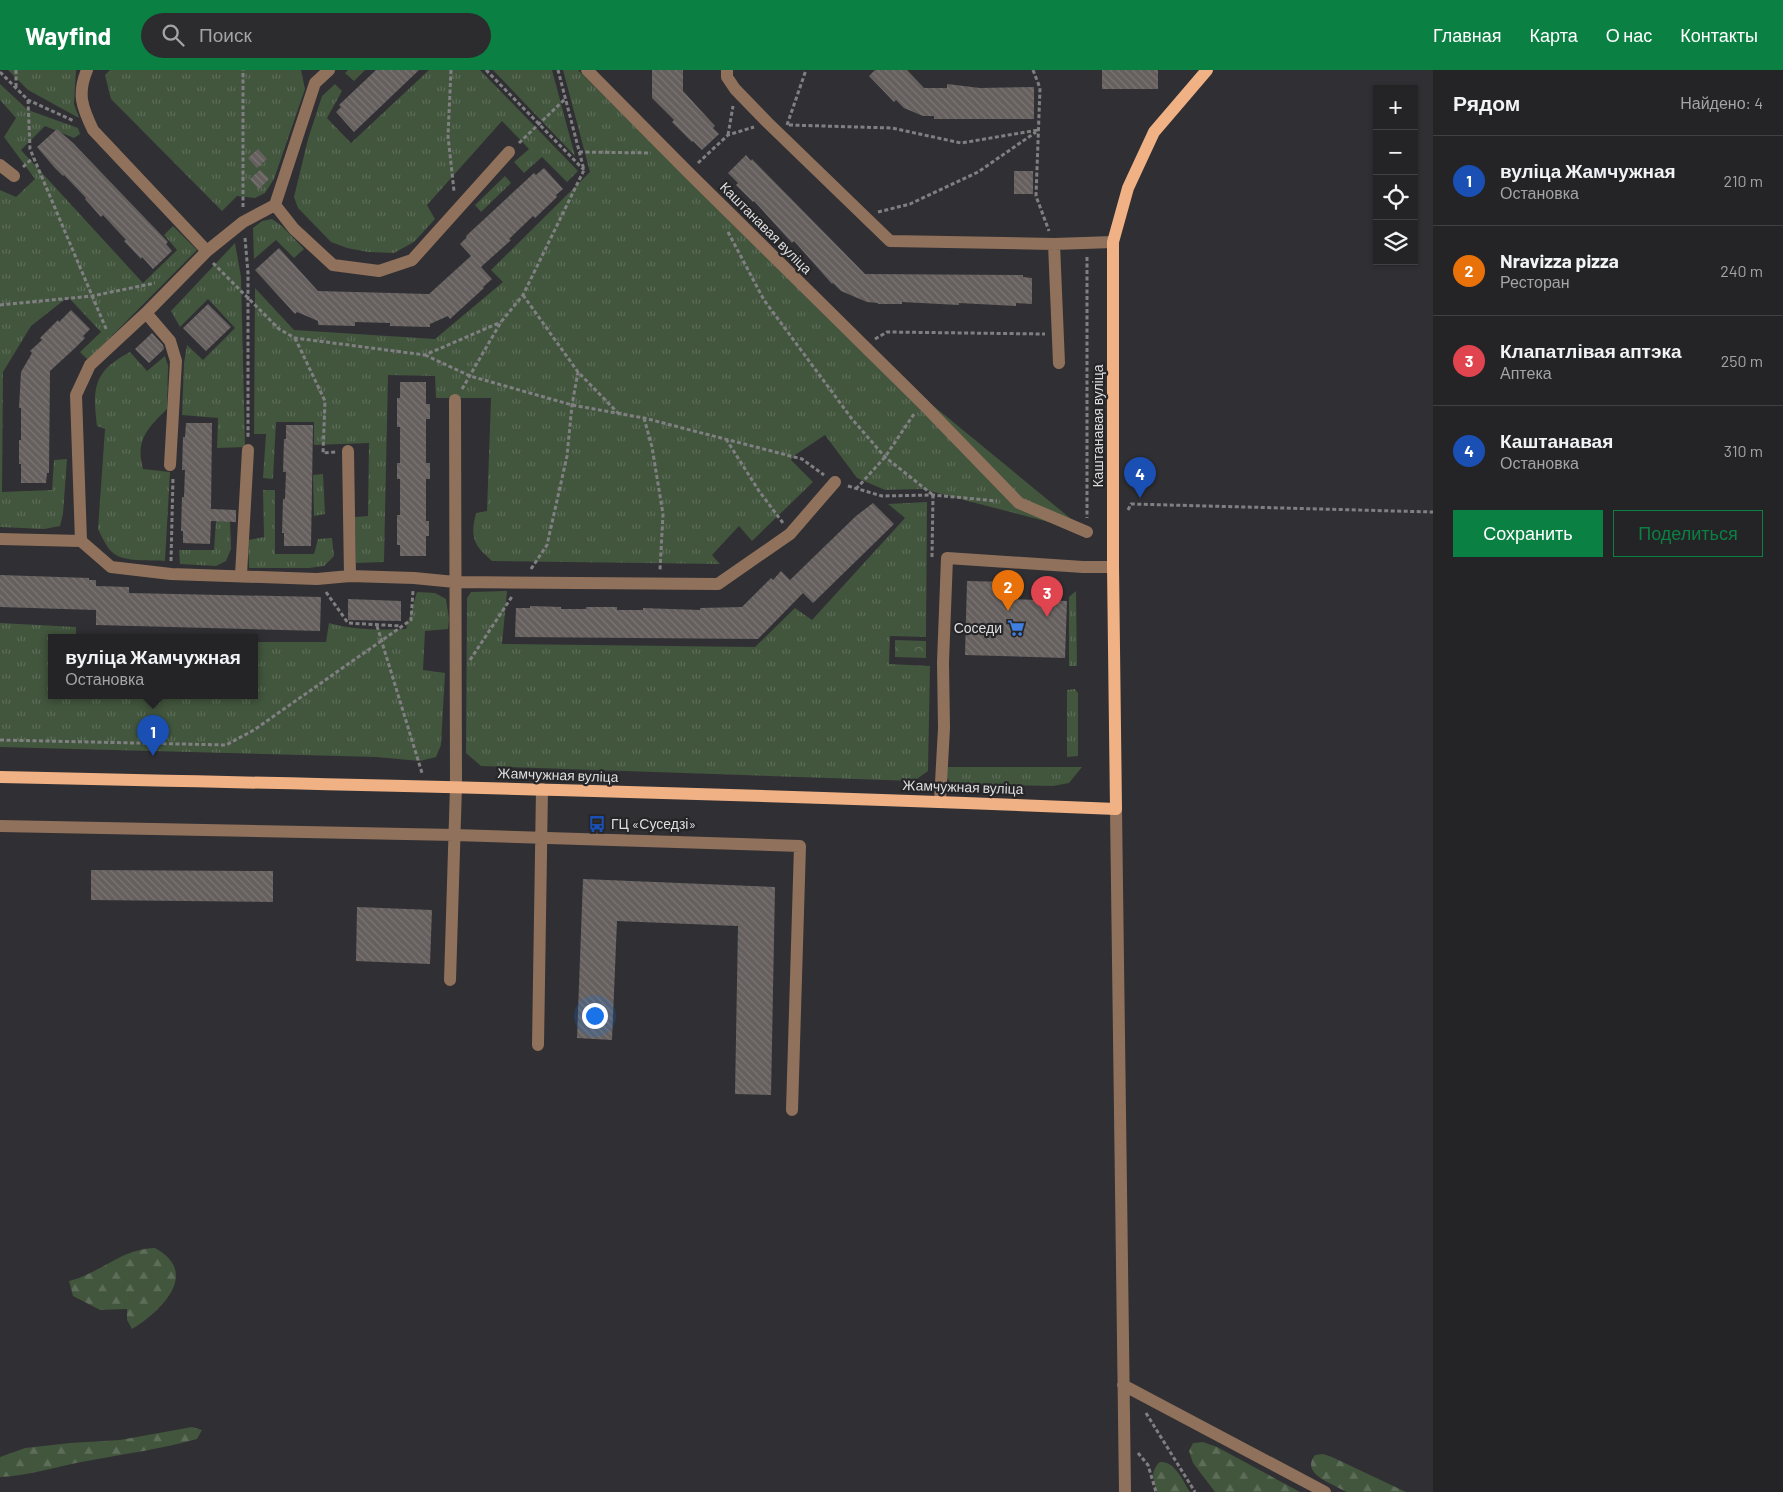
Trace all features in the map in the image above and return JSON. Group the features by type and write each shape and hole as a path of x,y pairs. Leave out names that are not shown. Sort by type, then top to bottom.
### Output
{"main road":[{"name":"Каштанавая вуліца","path":"1116,809 1112,567 1113,242 1128,188 1154,132 1206,70"},
{"name":"Жамчужная вуліца","path":"0,777 456,786 940,801 1116,809"}],"street":[{"path":"87,70 81,84 83,108 93,130 208,251"},
{"path":"81,541 76,395 90,365 146,313 208,251 243,222 275,205 315,83 329,70"},
{"name":"Каштанавая вуліца","path":"587,70 1019,502 1087,532"},
{"path":"727,70 727,77 735,89 890,241 1054,244 1113,242"},
{"path":"275,205 294,229 333,265 379,272 412,260 509,152"},
{"path":"0,166 14,176"},
{"path":"1054,244 1059,363"},
{"path":"146,313 170,341 176,361 170,465"},
{"path":"450,980 456,786 455,400"},
{"path":"241,576 248,450"},
{"path":"348,452 350,576"},
{"path":"0,539 81,541 111,567 171,574 318,579 350,576 414,578 455,582 718,584 790,534 835,482"},
{"path":"940,801 944,728 943,662 947,558 1083,567 1112,567"},
{"path":"538,1045 542,789"},
{"path":"1116,809 1128,1387 1125,1438 1125,1492"},
{"path":"0,826 455,835 800,846 792,1110"},
{"path":"1128,1387 1325,1492"}],"path":[{"path":"16,70 16,88"},
{"path":"243,70 243,222 248,273 248,450"},
{"path":"451,70 448,136 457,211"},
{"path":"486,70 584,170"},
{"path":"455,400 501,322 523,295 584,170 558,70"},
{"path":"787,125 806,70"},
{"path":"1033,70 1040,88 1036,196 1054,244"},
{"path":"0,72 28,100 93,130"},
{"path":"728,135 735,89"},
{"path":"509,152 565,98"},
{"path":"28,100 30,149 113,344"},
{"path":"688,172 728,135 767,122"},
{"path":"780,124 892,128 960,143 1038,130"},
{"path":"863,216 910,204 978,172 1038,130"},
{"path":"579,152 669,153"},
{"path":"725,228 764,300 852,420 885,458 933,495"},
{"path":"1087,244 1087,532"},
{"path":"208,251 212,261 248,299 280,329 295,338 425,355 470,376 572,405 644,418 802,459 835,482 882,496 933,495 1019,502"},
{"path":"0,305 92,296 182,277"},
{"path":"523,295 578,372 618,413"},
{"path":"425,355 501,322"},
{"path":"864,345 887,332 1058,334"},
{"path":"295,338 325,401 323,453 348,452"},
{"path":"456,681 547,545 567,456 572,405 578,372"},
{"path":"856,489 885,458 922,403"},
{"path":"644,418 652,447 663,514 659,584"},
{"path":"726,439 759,491 790,534"},
{"path":"170,465 173,471 171,574"},
{"path":"1128,511 1131,504 1433,512"},
{"path":"0,740 226,745 254,730 411,620 414,578"},
{"path":"318,579 348,623 402,626"},
{"path":"377,626 426,786"},
{"path":"1128,1387 1194,1492"},
{"path":"1125,1438 1148,1466 1156,1492"}],"green space":[{"path":"8,70 76,70 74,104 79,118 28,90"},
{"path":"110,70 301,70 305,89 274,179 265,193 255,198 237,196 222,211 111,99 105,75"},
{"path":"348,70 365,70 354,81 345,73"},
{"path":"429,70 480,70 578,171 567,182 542,157 524,173 514,162 529,149 502,121 427,205 435,219 414,242 394,253 368,252 347,248 331,242 298,208 294,197 308,139 322,96 335,84 342,91 327,118 351,143"},
{"path":"493,70 552,70 575,156"},
{"path":"563,70 578,70 846,334 1087,532 922,489 885,490 857,478 825,435 795,455 791,460 813,482 752,541 739,526 712,555 720,564 492,561 477,545 473,535 476,513 487,511 491,398 436,398 435,376 388,375 384,562 356,563 355,517 368,516 369,443 314,445 314,422 276,422 273,479 263,478 266,434 254,434 255,288 294,330 435,339 503,282 491,270 590,172"},
{"path":"0,84 28,110 78,128 80,134 74,138 45,126 21,150 143,283 177,250 164,235 173,226 197,250 88,360 80,352 101,332 68,297 31,326 3,372 2,492 52,490 54,460 67,459 63,514 60,526 44,529 0,527 0,190 16,197 35,179 4,137 16,118 0,100"},
{"path":"505,176 511,183 481,212 475,205"},
{"path":"272,219 282,226 304,249 294,258 276,240 254,259 253,228 262,221"},
{"path":"235,243 241,277 245,447 217,448 218,418 182,415 184,363 187,345 203,360 235,328 208,299 180,327 171,311"},
{"path":"130,352 147,371 165,356 168,366 167,409 154,422 145,435 141,450 143,469 170,472 165,561 133,560 116,555 103,540 98,529 105,429 97,426 96,390 102,373 118,359"},
{"path":"323,474 325,514 314,516 313,475"},
{"path":"263,490 275,490 275,554 314,554 318,539 332,538 334,556 324,566 309,568 249,568 248,540 264,537"},
{"path":"927,502 926,637 890,636 889,664 930,666 928,771 914,781 481,766 466,753 467,598 471,592 507,591 502,644 755,647 795,608 812,620 905,518 888,504"},
{"path":"216,521 230,521 231,549 226,561 216,566 180,564 179,550 214,550"},
{"path":"1076,591 1077,666 1069,666 1069,597"},
{"path":"417,592 435,593 446,599 449,619 448,629 425,631 423,670 445,673 441,745 436,757 420,761 376,757 0,747 0,623 76,627 76,634 48,634 48,699 258,699 258,642 326,642 329,623 367,629 406,629"},
{"path":"895,640 926,641 926,658 895,657"},
{"path":"1075,689 1078,693 1078,756 1067,757 1067,690"},
{"path":"941,767 1082,767 1069,783 1053,786 952,784"},
{"path":"155,1248 168,1258 175,1269 176,1280 172,1291 164,1302 132,1329 127,1320 127,1309 100,1310 73,1296 69,1281 86,1275 120,1257 136,1251"},
{"path":"192,1427 202,1430 197,1439 33,1473 0,1477 0,1457 25,1448 120,1440"},
{"path":"1203,1442 1217,1447 1300,1492 1215,1492 1193,1463 1189,1451 1193,1443"},
{"path":"1323,1454 1406,1492 1347,1492 1323,1480 1312,1470 1312,1460 1315,1455"},
{"path":"1160,1462 1174,1468 1190,1492 1157,1492 1154,1472"}],"building":[{"path":"376,70 419,70 354,132 336,112 341,107 339,105"},
{"path":"652,70 683,70 683,91 715,126 713,128 719,134 702,150 672,122 674,120 652,98"},
{"path":"875,70 907,70 924,88 947,88 947,84 980,88 1034,87 1034,119 934,119 934,116 923,116 904,108 896,100 894,102 869,76"},
{"path":"1102,70 1158,70 1158,89 1102,89"},
{"path":"57,129 73,143 168,242 166,244 172,251 153,269 124,241 126,240 103,215 101,217 86,198 54,167 37,147"},
{"path":"258,149 267,159 257,168 248,158"},
{"path":"746,155 865,274 1023,275 1023,277 1032,278 1032,304 1016,303 1016,306 902,302 902,304 878,304 867,302 841,291 832,284 794,241 792,243 754,201 736,185 738,183 728,173"},
{"path":"544,168 563,189 535,218 533,216 509,239 511,240 481,267 492,279 484,288 450,319 448,316 430,324 430,327 390,326 390,323 355,322 355,326 318,325 318,321 297,312 295,314 255,270 279,248 318,291 429,294 471,256 460,244 466,236 534,173 536,175"},
{"path":"260,170 269,179 259,189 250,179"},
{"path":"1014,171 1033,171 1033,194 1014,194"},
{"path":"208,304 231,327 206,351 183,328"},
{"path":"71,310 90,329 83,336 85,338 50,371 49,473 47,473 46,483 21,483 19,440 21,440 21,408 19,408 21,372 32,353 30,351 42,340 40,338"},
{"path":"152,333 163,345 164,349 149,363 135,349"},
{"path":"400,382 426,382 426,404 430,404 430,419 426,419 426,463 430,463 430,479 426,479 426,521 429,521 429,536 426,536 426,556 400,556 400,545 397,545 397,515 400,515 400,479 397,479 397,463 400,463 400,427 397,427 397,398 400,398"},
{"path":"186,423 212,423 211,509 236,510 236,522 211,521 210,544 183,543 183,531 181,531 185,470 182,470 183,437 185,437"},
{"path":"286,425 313,425 311,546 284,546 284,533 282,533 286,472 283,472"},
{"path":"873,503 894,524 813,603 803,593 758,639 515,637 516,608 530,608 530,606 561,607 561,609 617,607 617,610 643,610 643,608 700,610 700,608 742,607 771,578 773,580 781,571 790,580 856,516"},
{"path":"0,575 89,578 89,580 96,580 96,586 129,587 129,593 321,597 320,631 96,625 96,610 0,607"},
{"name":"Соседи","path":"967,581 1009,582 1008,599 1067,601 1065,658 965,655"},
{"path":"348,599 401,601 401,621 348,620"},
{"path":"91,870 273,871 273,902 91,900"},
{"path":"583,879 775,887 771,1095 735,1094 738,926 617,921 612,1040 577,1038"},
{"path":"357,907 432,910 430,964 356,961"}],"place":[{"name":"Каштанавая","path":"1140,498"},
{"name":"Nravizza pizza","path":"1008,611"},
{"name":"Клапатлівая аптэка","path":"1047,617"},
{"name":"Соседи","path":"1016,628"},
{"name":"вуліца Жамчужная","path":"153,756"},
{"name":"ГЦ «Суседзі»","path":"597,824"}]}
